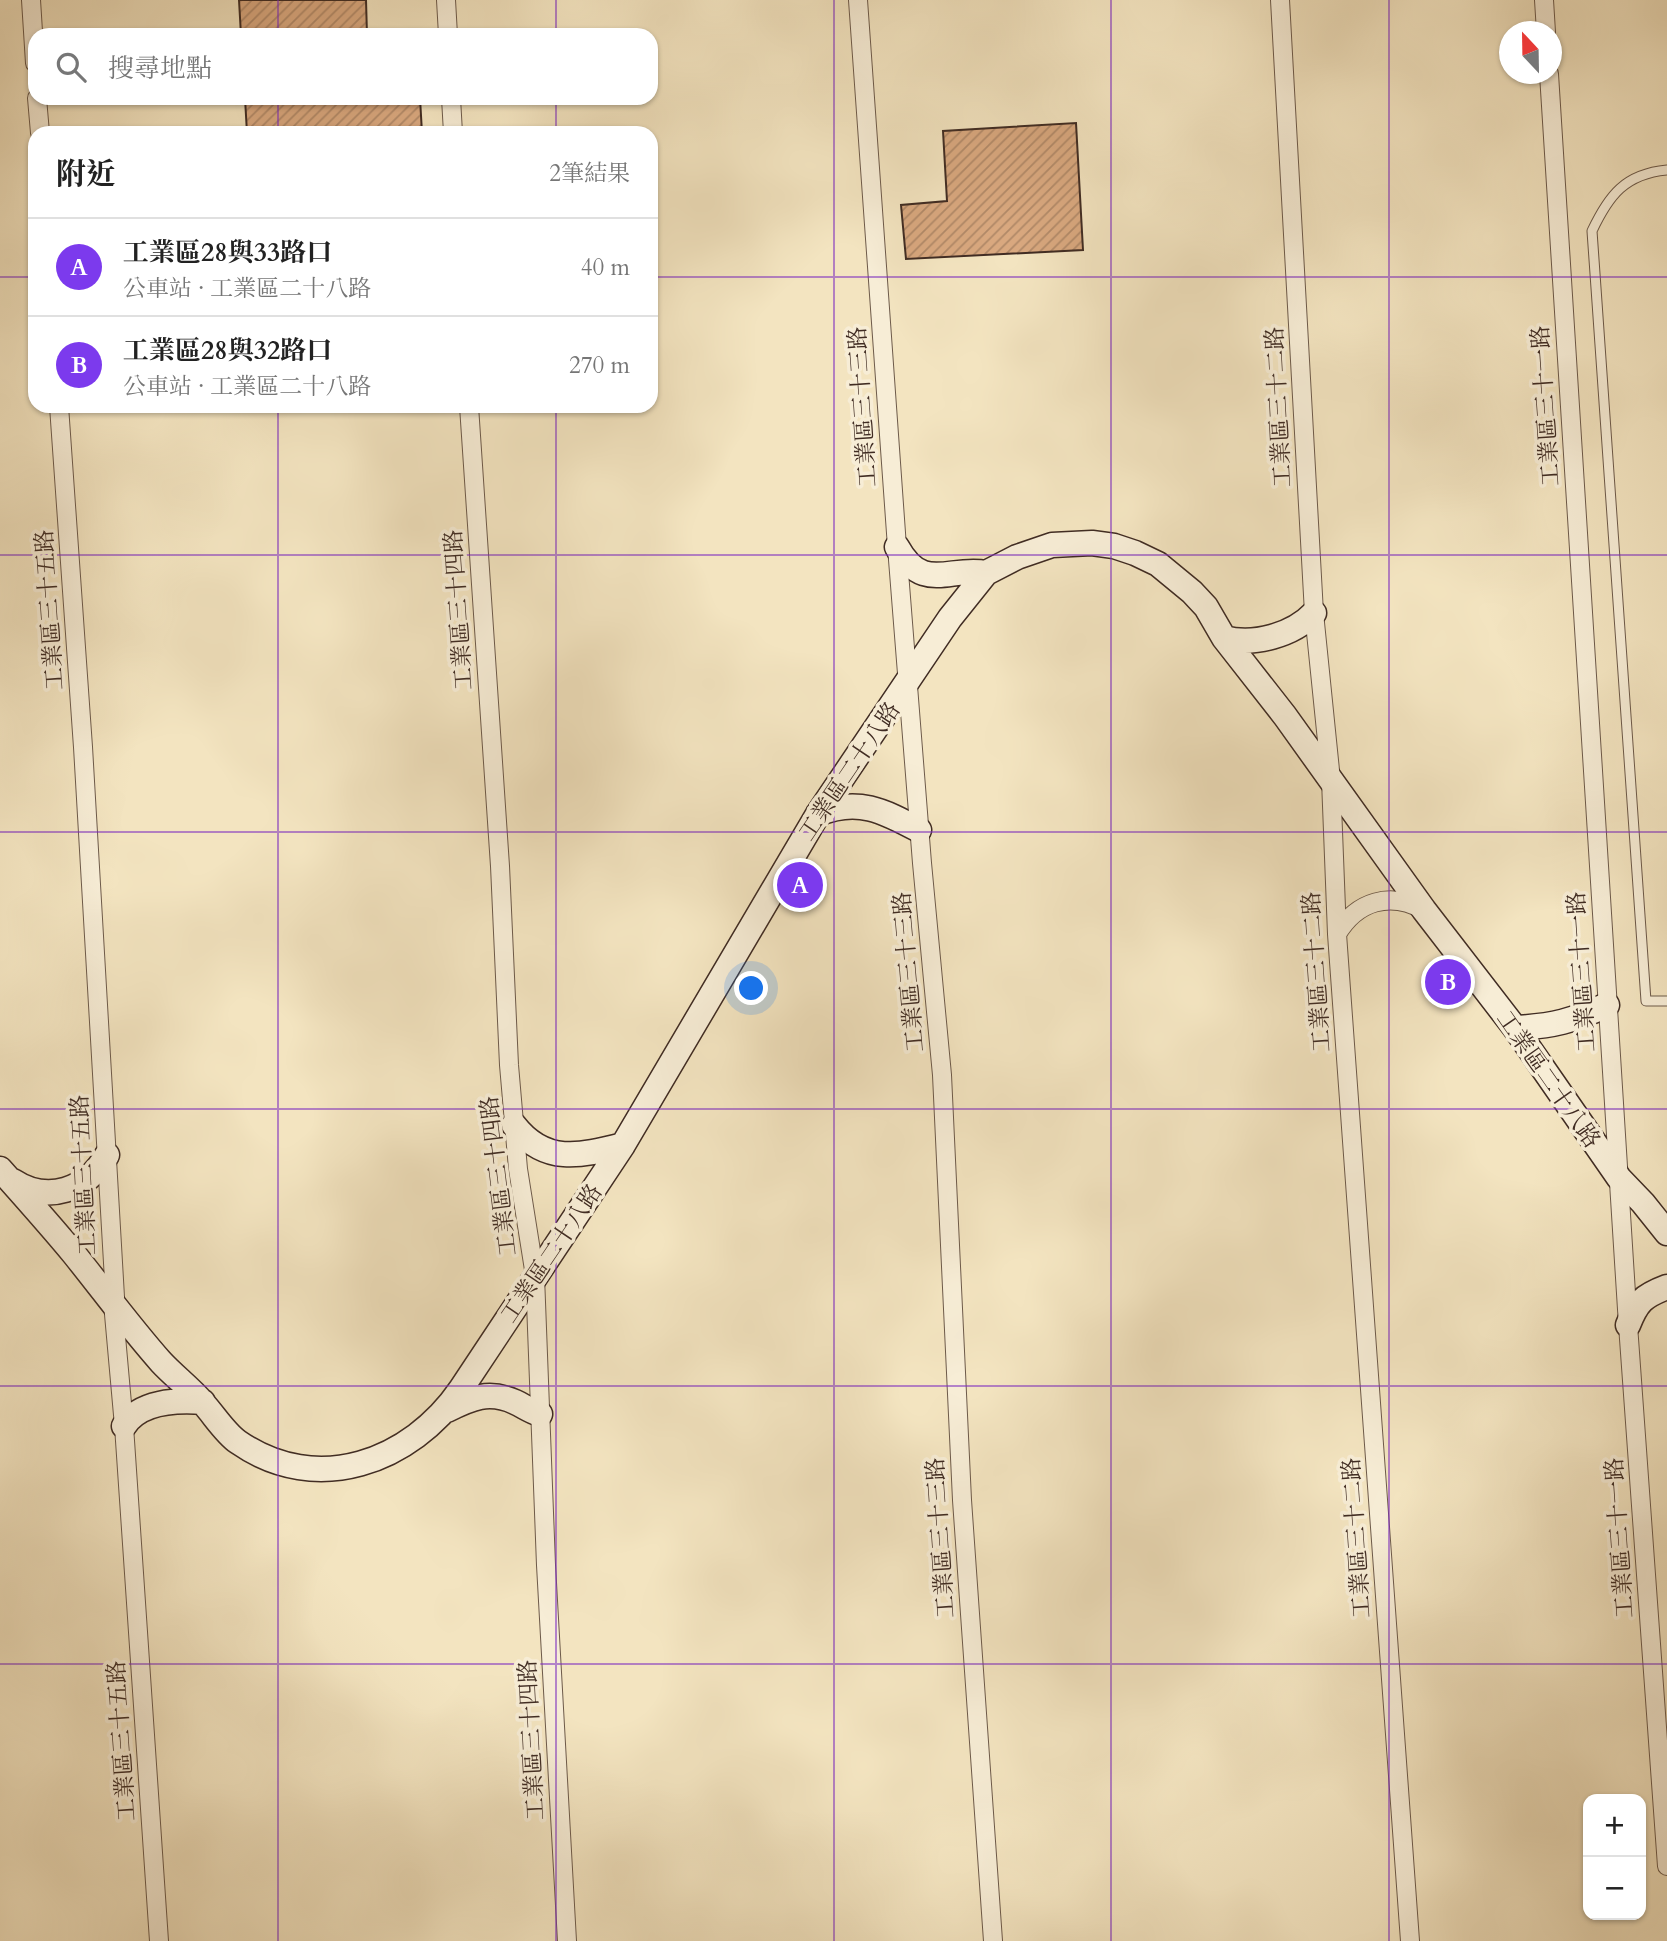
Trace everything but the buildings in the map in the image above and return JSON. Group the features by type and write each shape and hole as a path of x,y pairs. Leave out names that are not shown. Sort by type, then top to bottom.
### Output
{"street":[{"path":"31,0 33,28"},
{"path":"446,0 448,28"},
{"name":"工業區三十三路","path":"858,0 919,830 942,1075 961,1500 992,1941"},
{"name":"工業區三十二路","path":"1280,0 1314,612 1331,780 1337,934 1410,1941"},
{"path":"1544,0 1545,21"},
{"name":"工業區三十一路","path":"1550,84 1628,1325 1667,1866"},
{"path":"38,105 39,126"},
{"path":"451,105 453,126"},
{"name":"工業區三十五路","path":"59,413 84,760 115,1297 113,1303 124,1426 159,1941"},
{"name":"工業區三十四路","path":"469,413 500,866 514,1125 535,1276 567,1941"},
{"name":"工業區二十八路","path":"3,1173 72,1251 162,1363 203,1402 236,1441 282,1463 316,1468 348,1467 386,1456 419,1435 446,1410 623,1144 818,814 950,618 986,573 1017,557 1052,545 1092,543 1114,546 1158,564 1175,576 1206,607 1224,638 1424,910 1515,1028 1619,1178 1667,1233"},
{"path":"897,547 910,566 928,574 952,575 973,571 986,573"},
{"path":"1224,638 1245,639 1282,633 1294,629 1314,612"},
{"path":"818,814 847,805 865,807 894,817 919,830"},
{"path":"1337,934 1353,913 1375,902 1399,901 1424,910"},
{"path":"1515,1028 1556,1026 1582,1018 1607,1005"},
{"path":"514,1125 535,1145 564,1155 593,1153 623,1144"},
{"path":"3,1173 26,1189 60,1192 82,1184 92,1176 107,1155"},
{"path":"1628,1325 1635,1308 1642,1300 1667,1287"},
{"path":"446,1410 473,1397 484,1395 499,1396 540,1413"},
{"path":"124,1426 129,1419 149,1407 177,1401 203,1402"}],"lane":[{"path":"1667,170 1633,179 1615,192 1603,208 1592,231 1646,1001 1667,1001"}],"place":[{"name":"工業區28與33路口","path":"800,885"},
{"name":"工業區28與32路口","path":"1448,982"}]}
